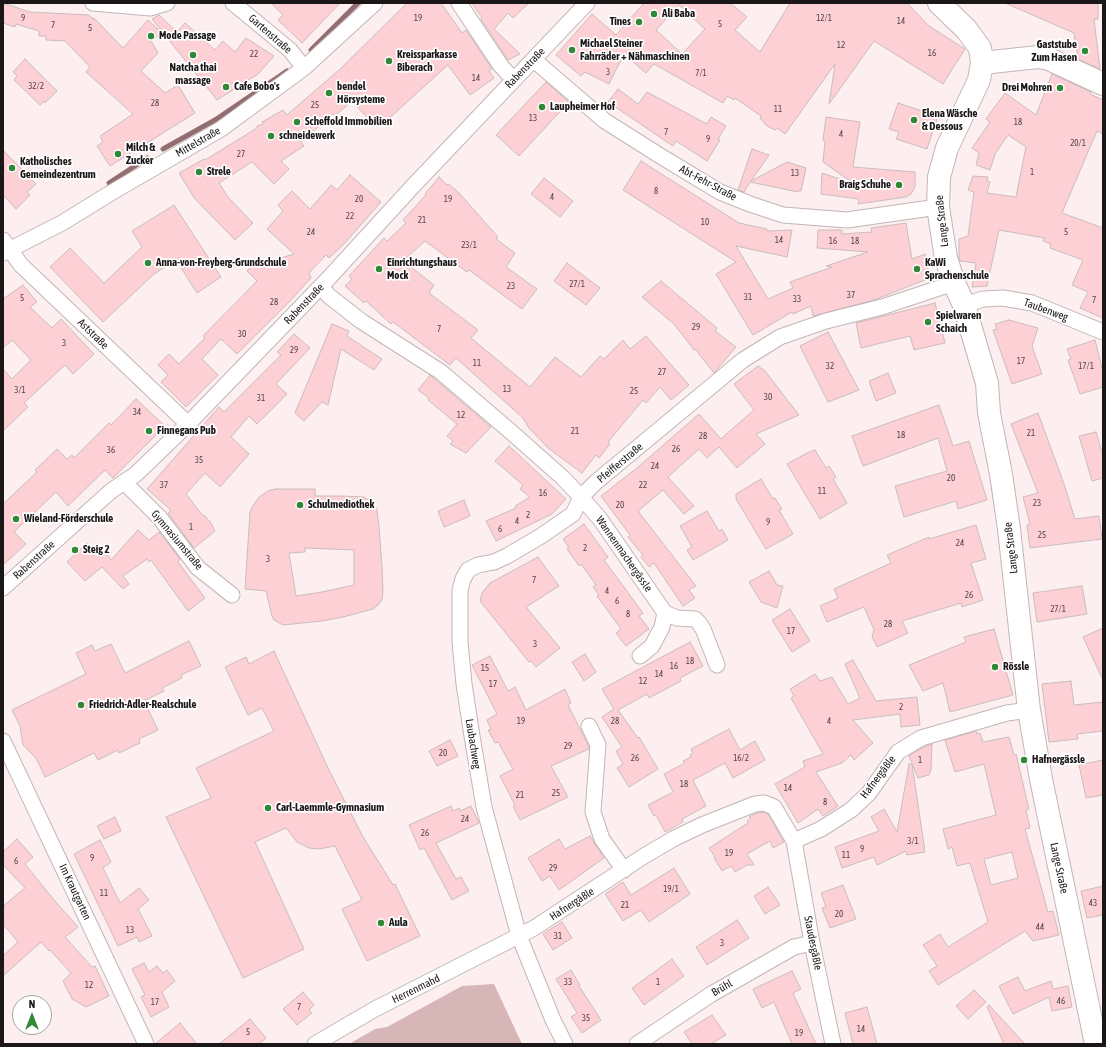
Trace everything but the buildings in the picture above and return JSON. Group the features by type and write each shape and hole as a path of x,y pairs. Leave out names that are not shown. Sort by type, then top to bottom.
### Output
{"street":[{"path":"93,3 150,8 167,3"},
{"name":"Gartenstraße","path":"233,3 290,50 304,68"},
{"name":"Mittelstraße","path":"5,247 62,223 221,129 304,68 375,3"},
{"path":"459,3 501,66 514,80"},
{"name":"Rabenstraße","path":"3,588 111,491 136,474 188,424 321,287 414,185 587,3"},
{"path":"939,3 966,29 980,48 982,63 1038,57 1049,58 1103,84"},
{"name":"Abt-Fehr-Straße","path":"534,60 605,121 720,192 750,204 783,215 848,220 938,207"},
{"name":"Lange Straße","path":"982,63 979,80 947,148 939,177 938,207 946,258 954,283 964,305 987,383 989,413 1002,474 1009,528 1028,710 1096,1044"},
{"name":"Aststraße","path":"5,247 21,265 188,424"},
{"name":"Pfeifferstraße","path":"581,497 596,482 743,360 780,337 826,321 882,307 954,283"},
{"path":"321,287 329,296 361,321 441,372 563,478 581,497"},
{"name":"Taubenweg","path":"964,305 983,300 1004,298 1032,303 1103,332"},
{"name":"Gymnasiumstraße","path":"124,482 160,518 198,568 232,595"},
{"name":"Wannenmachergässle","path":"581,497 600,519 665,613"},
{"name":"Laubachweg","path":"565,1044 553,1020 519,936 484,807 464,684 460,642 460,590 463,579 468,570 478,565 494,562 507,556 541,536 573,514 581,497"},
{"path":"640,656 652,646 662,627 665,613 677,618 695,620 700,623 717,665"},
{"name":"Hafnergäßle","path":"519,936 534,928 644,856 673,839 702,825 755,804 764,803 774,807 794,841 821,829 851,810 869,793 898,752 921,738 1007,713 1028,710"},
{"path":"589,726 598,745 593,812 602,838 624,870"},
{"name":"Im Krautgarten","path":"3,741 146,1044"},
{"name":"Staudesgäßle","path":"794,841 812,942 834,1044"},
{"name":"Herrenmahd","path":"314,1044 375,1008 519,936"},
{"name":"Brühl","path":"637,1044 717,991 794,947 812,942"}],"shaded area":[{"path":"494,984 522,1044 349,1044 375,1029 387,1027 462,986"}],"waterway":[{"path":"311,50 358,3"},
{"path":"163,149 215,120 287,71"},
{"path":"109,183 147,158"}],"place":[{"name":"Ali Baba","path":"654,14"},
{"name":"Tines","path":"639,22"},
{"name":"Mode Passage","path":"151,36"},
{"name":"Michael Steiner Fahrräder + Nähmaschinen","path":"572,50"},
{"name":"Gaststube Zum Hasen","path":"1085,51"},
{"name":"Natcha thai massage","path":"193,55"},
{"name":"Kreissparkasse Biberach","path":"389,61"},
{"name":"Cafe Bobo's","path":"226,87"},
{"name":"Drei Mohren","path":"1060,88"},
{"name":"bendel Hörsysteme","path":"329,93"},
{"name":"Laupheimer Hof","path":"542,107"},
{"name":"Elena Wäsche & Dessous","path":"914,120"},
{"name":"Scheffold Immobilien","path":"297,122"},
{"name":"schneidewerk","path":"271,136"},
{"name":"Milch & Zucker","path":"118,154"},
{"name":"Katholisches Gemeindezentrum","path":"12,168"},
{"name":"Strele","path":"199,172"},
{"name":"Braig Schuhe","path":"899,185"},
{"name":"Anna-von-Freyberg-Grundschule","path":"148,263"},
{"name":"Einrichtungshaus Mock","path":"379,269"},
{"name":"KaWi Sprachenschule","path":"917,269"},
{"name":"Spielwaren Schaich","path":"928,322"},
{"name":"Finnegans Pub","path":"149,431"},
{"name":"Schulmediothek","path":"300,505"},
{"name":"Wieland-Förderschule","path":"16,519"},
{"name":"Steig 2","path":"75,550"},
{"name":"Rössle","path":"995,667"},
{"name":"Friedrich-Adler-Realschule","path":"81,705"},
{"name":"Hafnergässle","path":"1024,760"},
{"name":"Carl-Laemmle-Gymnasium","path":"268,808"},
{"name":"Aula","path":"381,923"}]}
